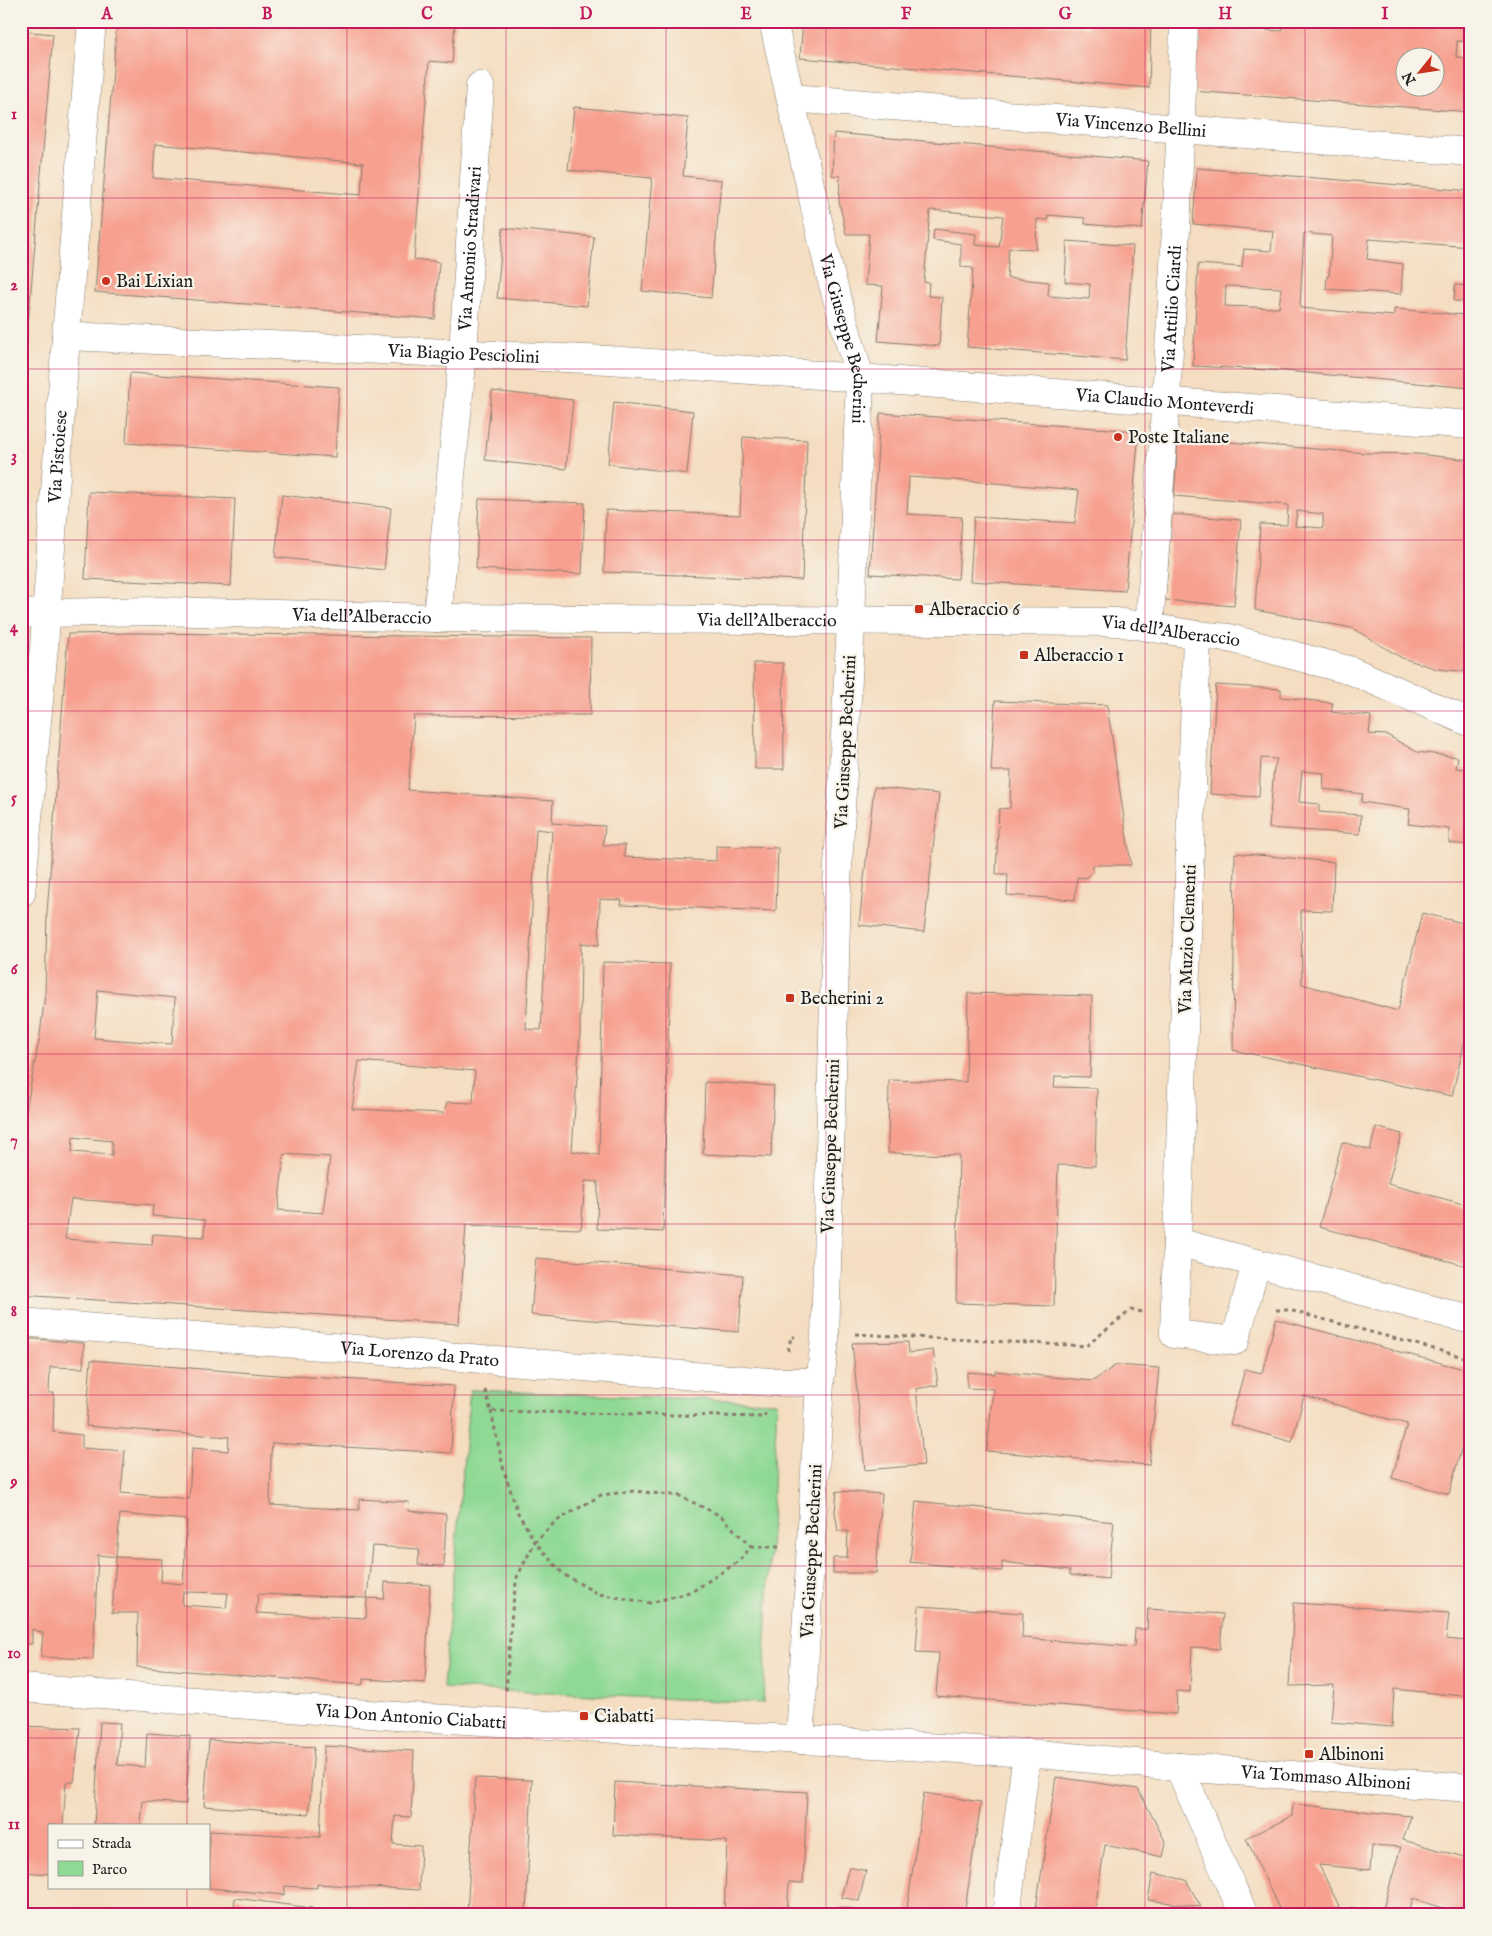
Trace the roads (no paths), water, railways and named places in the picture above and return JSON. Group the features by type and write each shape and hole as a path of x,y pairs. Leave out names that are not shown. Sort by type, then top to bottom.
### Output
{"street":[{"name":"Via Pistoiese","path":"21,893 34,613 66,336 92,21"},
{"name":"Via Giuseppe Becherini","path":"773,21 830,274 860,378 851,622 837,886 825,1340 820,1382 800,1740"},
{"name":"Via Attilio Ciardi","path":"1149,627 1167,401 1181,129 1184,21"},
{"name":"Via Antonio Stradivari","path":"437,618 463,353 480,86"},
{"name":"Via Vincenzo Bellini","path":"791,98 1471,152"},
{"name":"Via Biagio Pesciolini","path":"66,336 609,360 860,378"},
{"name":"Via Claudio Monteverdi","path":"860,378 1471,425"},
{"name":"Via dell'Alberaccio","path":"34,613 157,611 437,618 851,622 1117,622 1197,635 1229,638 1352,671 1471,723"},
{"name":"Via Muzio Clementi","path":"1197,635 1174,1334 1235,1341 1256,1264"},
{"path":"1177,1242 1471,1320"},
{"name":"Via Lorenzo da Prato","path":"21,1322 770,1382 820,1382"},
{"name":"Via Don Antonio Ciabatti","path":"21,1688 503,1723 800,1740"},
{"path":"800,1740 1027,1753 1180,1767 1244,1915"},
{"path":"1006,1915 1027,1753"},
{"name":"Via Tommaso Albinoni","path":"1180,1767 1471,1788"}],"place":[{"name":"Bai Lixian","path":"106,281"},
{"name":"Poste Italiane","path":"1118,437"},
{"name":"Alberaccio 6","path":"919,609"},
{"name":"Alberaccio 1","path":"1024,655"},
{"name":"Becherini 2","path":"790,998"},
{"name":"Ciabatti","path":"584,1716"},
{"name":"Albinoni","path":"1309,1754"}]}
